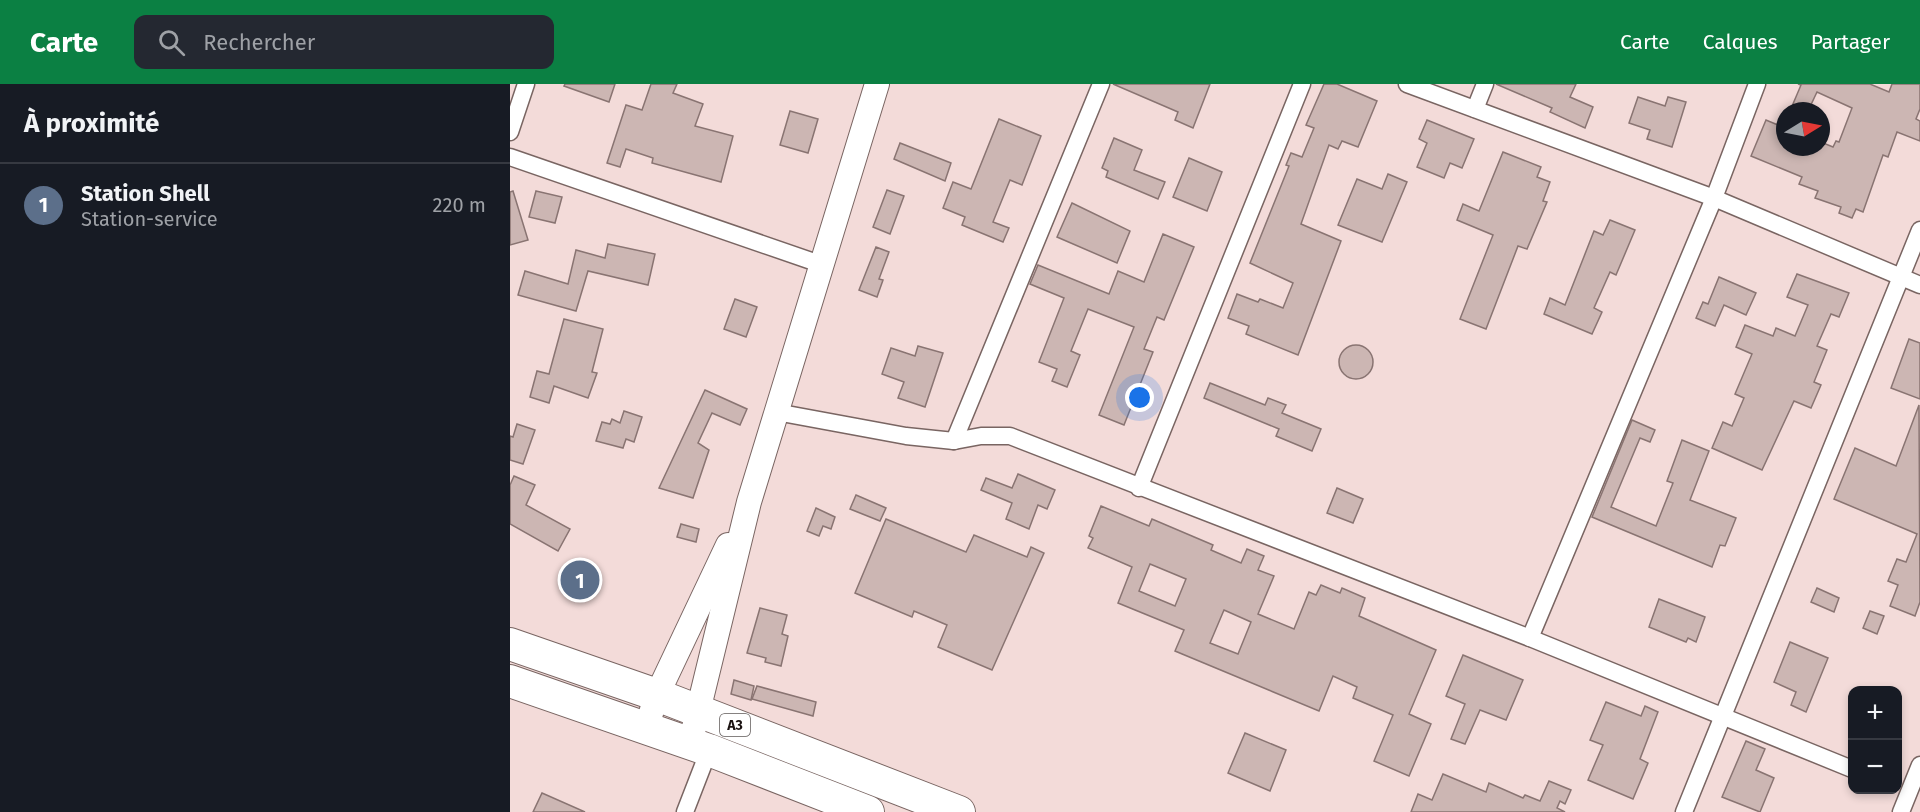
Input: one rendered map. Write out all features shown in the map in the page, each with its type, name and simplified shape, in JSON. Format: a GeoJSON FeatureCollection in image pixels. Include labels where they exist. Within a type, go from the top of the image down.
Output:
{"type":"FeatureCollection","features":[{"type":"Feature","properties":{"kind":"highway","name":"A3"},"geometry":{"type":"LineString","coordinates":[[510,644],[657,695],[959,812]]}},
{"type":"Feature","properties":{"kind":"highway","name":"A3"},"geometry":{"type":"LineString","coordinates":[[510,681],[699,747],[868,812]]}},
{"type":"Feature","properties":{"kind":"street"},"geometry":{"type":"LineString","coordinates":[[510,132],[526,84]]}},
{"type":"Feature","properties":{"kind":"street"},"geometry":{"type":"LineString","coordinates":[[685,812],[699,747],[699,711],[749,502],[877,84]]}},
{"type":"Feature","properties":{"kind":"street"},"geometry":{"type":"LineString","coordinates":[[954,441],[1101,84]]}},
{"type":"Feature","properties":{"kind":"street"},"geometry":{"type":"LineString","coordinates":[[1139,488],[1302,84]]}},
{"type":"Feature","properties":{"kind":"street"},"geometry":{"type":"LineString","coordinates":[[1407,84],[1714,198],[1920,285]]}},
{"type":"Feature","properties":{"kind":"street"},"geometry":{"type":"LineString","coordinates":[[1474,109],[1485,84]]}},
{"type":"Feature","properties":{"kind":"street"},"geometry":{"type":"LineString","coordinates":[[1530,638],[1714,198],[1757,84]]}},
{"type":"Feature","properties":{"kind":"street"},"geometry":{"type":"LineString","coordinates":[[510,158],[820,264]]}},
{"type":"Feature","properties":{"kind":"street"},"geometry":{"type":"LineString","coordinates":[[1684,812],[1920,230]]}},
{"type":"Feature","properties":{"kind":"street"},"geometry":{"type":"LineString","coordinates":[[776,412],[906,436],[954,441],[981,436],[1010,436],[1530,638],[1848,767]]}},
{"type":"Feature","properties":{"kind":"street"},"geometry":{"type":"LineString","coordinates":[[646,728],[657,695],[749,502]]}},
{"type":"Feature","properties":{"kind":"street"},"geometry":{"type":"LineString","coordinates":[[1901,812],[1903,790],[1920,765]]}},
{"type":"Feature","properties":{"kind":"building"},"geometry":{"type":"Polygon","coordinates":[[[565,84],[615,84],[609,102],[564,86],[565,84]]]}},
{"type":"Feature","properties":{"kind":"building"},"geometry":{"type":"Polygon","coordinates":[[[651,84],[677,84],[673,93],[703,104],[695,126],[733,136],[721,182],[652,163],[653,158],[626,149],[620,167],[607,163],[626,105],[642,110],[651,84]]]}},
{"type":"Feature","properties":{"kind":"building"},"geometry":{"type":"Polygon","coordinates":[[[1113,84],[1210,84],[1193,128],[1175,120],[1178,112],[1113,84]]]}},
{"type":"Feature","properties":{"kind":"building"},"geometry":{"type":"Polygon","coordinates":[[[1324,84],[1337,84],[1377,101],[1358,147],[1342,141],[1338,149],[1329,145],[1301,224],[1341,241],[1298,355],[1246,334],[1249,326],[1228,318],[1237,294],[1258,302],[1260,299],[1283,308],[1293,283],[1250,263],[1289,166],[1286,165],[1291,153],[1302,157],[1314,128],[1306,125],[1324,84]]]}},
{"type":"Feature","properties":{"kind":"building"},"geometry":{"type":"Polygon","coordinates":[[[1496,84],[1576,84],[1570,97],[1593,107],[1585,128],[1550,112],[1552,108],[1496,84]]]}},
{"type":"Feature","properties":{"kind":"building"},"geometry":{"type":"Polygon","coordinates":[[[1798,84],[1870,84],[1889,92],[1892,84],[1920,84],[1920,109],[1916,119],[1920,121],[1920,141],[1897,132],[1888,157],[1883,155],[1863,212],[1856,209],[1852,218],[1839,213],[1841,207],[1815,198],[1818,191],[1799,184],[1802,177],[1751,156],[1766,120],[1776,124],[1776,156],[1830,156],[1830,146],[1833,147],[1836,141],[1839,142],[1852,108],[1817,92],[1812,102],[1794,102],[1801,85],[1798,84]]]}},
{"type":"Feature","properties":{"kind":"building"},"geometry":{"type":"Polygon","coordinates":[[[1638,97],[1665,106],[1668,97],[1686,102],[1672,147],[1647,139],[1650,130],[1629,123],[1638,97]]]}},
{"type":"Feature","properties":{"kind":"building"},"geometry":{"type":"Polygon","coordinates":[[[790,111],[818,119],[808,153],[780,145],[790,111]]]}},
{"type":"Feature","properties":{"kind":"building"},"geometry":{"type":"Polygon","coordinates":[[[999,119],[1041,136],[1022,185],[1010,180],[993,222],[1009,228],[1003,242],[962,225],[965,217],[943,208],[953,182],[971,189],[999,119]]]}},
{"type":"Feature","properties":{"kind":"building"},"geometry":{"type":"Polygon","coordinates":[[[1427,120],[1474,139],[1462,168],[1450,163],[1444,178],[1417,167],[1427,143],[1419,139],[1427,120]]]}},
{"type":"Feature","properties":{"kind":"building"},"geometry":{"type":"Polygon","coordinates":[[[1114,138],[1142,150],[1134,170],[1165,182],[1158,199],[1106,177],[1108,171],[1102,168],[1114,138]]]}},
{"type":"Feature","properties":{"kind":"building"},"geometry":{"type":"Polygon","coordinates":[[[900,143],[951,163],[945,181],[894,159],[900,143]]]}},
{"type":"Feature","properties":{"kind":"building"},"geometry":{"type":"Polygon","coordinates":[[[1503,152],[1541,167],[1537,177],[1550,182],[1543,201],[1547,202],[1527,249],[1518,246],[1486,329],[1460,319],[1493,235],[1457,220],[1463,204],[1479,211],[1503,152]]]}},
{"type":"Feature","properties":{"kind":"building"},"geometry":{"type":"Polygon","coordinates":[[[1189,158],[1222,172],[1207,211],[1173,197],[1189,158]]]}},
{"type":"Feature","properties":{"kind":"building"},"geometry":{"type":"Polygon","coordinates":[[[1388,174],[1407,182],[1382,242],[1338,225],[1357,179],[1382,189],[1388,174]]]}},
{"type":"Feature","properties":{"kind":"building"},"geometry":{"type":"Polygon","coordinates":[[[887,190],[904,196],[890,234],[873,227],[887,190]]]}},
{"type":"Feature","properties":{"kind":"building"},"geometry":{"type":"Polygon","coordinates":[[[513,191],[528,240],[510,245],[510,192],[513,191]]]}},
{"type":"Feature","properties":{"kind":"building"},"geometry":{"type":"Polygon","coordinates":[[[536,191],[562,197],[555,223],[529,217],[536,191]]]}},
{"type":"Feature","properties":{"kind":"building"},"geometry":{"type":"Polygon","coordinates":[[[1072,203],[1130,231],[1117,263],[1057,237],[1072,203]]]}},
{"type":"Feature","properties":{"kind":"building"},"geometry":{"type":"Polygon","coordinates":[[[1610,220],[1635,230],[1616,275],[1610,272],[1594,308],[1602,312],[1592,334],[1544,314],[1550,298],[1565,305],[1594,231],[1603,235],[1610,220]]]}},
{"type":"Feature","properties":{"kind":"building"},"geometry":{"type":"Polygon","coordinates":[[[1163,234],[1194,247],[1164,320],[1157,317],[1144,349],[1153,352],[1124,425],[1099,415],[1134,327],[1088,309],[1071,351],[1080,355],[1067,387],[1052,381],[1057,369],[1039,362],[1064,298],[1030,284],[1038,265],[1109,294],[1118,271],[1144,282],[1163,234]]]}},
{"type":"Feature","properties":{"kind":"building"},"geometry":{"type":"Polygon","coordinates":[[[608,244],[655,254],[648,285],[588,271],[576,311],[518,295],[525,271],[568,284],[576,250],[605,258],[608,244]]]}},
{"type":"Feature","properties":{"kind":"building"},"geometry":{"type":"Polygon","coordinates":[[[876,247],[889,252],[879,279],[883,280],[877,297],[859,290],[876,247]]]}},
{"type":"Feature","properties":{"kind":"building"},"geometry":{"type":"Polygon","coordinates":[[[1797,274],[1849,293],[1839,317],[1831,314],[1817,346],[1827,350],[1814,382],[1821,385],[1811,408],[1794,401],[1762,470],[1712,448],[1723,422],[1732,426],[1744,398],[1735,394],[1752,354],[1736,347],[1745,325],[1773,336],[1776,328],[1795,336],[1808,305],[1787,297],[1797,274]]]}},
{"type":"Feature","properties":{"kind":"building"},"geometry":{"type":"Polygon","coordinates":[[[1719,277],[1756,293],[1746,315],[1724,305],[1715,326],[1696,318],[1703,302],[1708,304],[1719,277]]]}},
{"type":"Feature","properties":{"kind":"building"},"geometry":{"type":"Polygon","coordinates":[[[735,299],[757,307],[746,337],[724,329],[735,299]]]}},
{"type":"Feature","properties":{"kind":"building"},"geometry":{"type":"Polygon","coordinates":[[[564,319],[603,329],[592,372],[597,373],[588,398],[554,386],[549,403],[530,397],[537,371],[549,374],[564,319]]]}},
{"type":"Feature","properties":{"kind":"building"},"geometry":{"type":"Polygon","coordinates":[[[1909,339],[1920,343],[1920,399],[1891,388],[1909,339]]]}},
{"type":"Feature","properties":{"kind":"building"},"geometry":{"type":"Polygon","coordinates":[[[1356,345],[1368,350],[1373,362],[1368,374],[1356,379],[1344,374],[1339,362],[1344,350],[1356,345]]]}},
{"type":"Feature","properties":{"kind":"building"},"geometry":{"type":"Polygon","coordinates":[[[918,346],[943,353],[925,407],[898,398],[904,382],[882,374],[891,348],[915,356],[918,346]]]}},
{"type":"Feature","properties":{"kind":"building"},"geometry":{"type":"Polygon","coordinates":[[[1210,383],[1265,405],[1268,398],[1286,405],[1282,413],[1321,429],[1312,451],[1276,436],[1279,429],[1204,398],[1210,383]]]}},
{"type":"Feature","properties":{"kind":"building"},"geometry":{"type":"Polygon","coordinates":[[[705,390],[747,409],[740,425],[712,413],[698,443],[709,450],[693,498],[659,488],[705,390]]]}},
{"type":"Feature","properties":{"kind":"building"},"geometry":{"type":"Polygon","coordinates":[[[1919,405],[1920,602],[1915,616],[1890,606],[1898,585],[1888,581],[1897,559],[1906,562],[1917,534],[1834,499],[1855,448],[1896,466],[1919,405]]]}},
{"type":"Feature","properties":{"kind":"building"},"geometry":{"type":"Polygon","coordinates":[[[624,411],[642,417],[634,442],[626,439],[623,448],[596,441],[602,422],[610,424],[612,419],[620,423],[624,411]]]}},
{"type":"Feature","properties":{"kind":"building"},"geometry":{"type":"Polygon","coordinates":[[[1632,420],[1655,430],[1650,442],[1640,438],[1611,507],[1656,526],[1673,483],[1667,481],[1682,440],[1709,451],[1690,500],[1736,518],[1725,546],[1720,545],[1712,567],[1592,517],[1632,420]]]}},
{"type":"Feature","properties":{"kind":"building"},"geometry":{"type":"Polygon","coordinates":[[[517,424],[535,430],[523,464],[510,460],[510,436],[513,437],[517,424]]]}},
{"type":"Feature","properties":{"kind":"building"},"geometry":{"type":"Polygon","coordinates":[[[1018,474],[1055,490],[1047,509],[1038,505],[1029,529],[1006,519],[1012,503],[981,490],[986,478],[1012,488],[1018,474]]]}},
{"type":"Feature","properties":{"kind":"building"},"geometry":{"type":"Polygon","coordinates":[[[514,476],[535,485],[526,505],[570,529],[558,551],[510,524],[510,485],[514,476]]]}},
{"type":"Feature","properties":{"kind":"building"},"geometry":{"type":"Polygon","coordinates":[[[1337,488],[1363,499],[1353,523],[1327,513],[1337,488]]]}},
{"type":"Feature","properties":{"kind":"building"},"geometry":{"type":"Polygon","coordinates":[[[856,495],[886,508],[880,521],[850,509],[856,495]]]}},
{"type":"Feature","properties":{"kind":"building"},"geometry":{"type":"Polygon","coordinates":[[[1101,506],[1149,526],[1152,519],[1213,545],[1211,550],[1241,563],[1247,549],[1264,556],[1258,570],[1274,576],[1258,614],[1294,629],[1309,592],[1316,595],[1321,585],[1340,593],[1342,588],[1365,598],[1359,616],[1436,650],[1409,714],[1431,724],[1409,776],[1374,761],[1393,715],[1353,698],[1357,687],[1333,676],[1319,711],[1175,651],[1184,630],[1118,603],[1132,567],[1088,548],[1093,538],[1089,536],[1101,506]],[[1150,564],[1139,591],[1175,606],[1186,579],[1150,564]],[[1224,610],[1210,643],[1238,654],[1251,622],[1224,610]]]}},
{"type":"Feature","properties":{"kind":"building"},"geometry":{"type":"Polygon","coordinates":[[[816,508],[835,517],[831,529],[823,526],[819,536],[807,531],[816,508]]]}},
{"type":"Feature","properties":{"kind":"building"},"geometry":{"type":"Polygon","coordinates":[[[886,519],[966,552],[974,535],[1027,557],[1031,547],[1044,553],[992,670],[938,647],[947,625],[914,611],[912,617],[855,593],[886,519]]]}},
{"type":"Feature","properties":{"kind":"building"},"geometry":{"type":"Polygon","coordinates":[[[681,524],[699,529],[696,542],[677,537],[681,524]]]}},
{"type":"Feature","properties":{"kind":"building"},"geometry":{"type":"Polygon","coordinates":[[[1817,588],[1839,598],[1834,612],[1811,602],[1817,588]]]}},
{"type":"Feature","properties":{"kind":"building"},"geometry":{"type":"Polygon","coordinates":[[[1659,599],[1705,617],[1696,642],[1688,638],[1686,642],[1649,627],[1659,599]]]}},
{"type":"Feature","properties":{"kind":"building"},"geometry":{"type":"Polygon","coordinates":[[[760,608],[787,615],[782,634],[788,636],[781,666],[765,662],[766,658],[747,653],[760,608]]]}},
{"type":"Feature","properties":{"kind":"building"},"geometry":{"type":"Polygon","coordinates":[[[1870,611],[1884,616],[1877,634],[1863,628],[1870,611]]]}},
{"type":"Feature","properties":{"kind":"building"},"geometry":{"type":"Polygon","coordinates":[[[1790,642],[1828,658],[1806,712],[1791,705],[1796,692],[1774,682],[1790,642]]]}},
{"type":"Feature","properties":{"kind":"building"},"geometry":{"type":"Polygon","coordinates":[[[1463,655],[1523,680],[1506,720],[1480,710],[1465,744],[1451,739],[1465,704],[1446,696],[1463,655]]]}},
{"type":"Feature","properties":{"kind":"building"},"geometry":{"type":"Polygon","coordinates":[[[734,680],[754,686],[751,700],[731,694],[734,680]]]}},
{"type":"Feature","properties":{"kind":"building"},"geometry":{"type":"Polygon","coordinates":[[[757,686],[816,702],[813,716],[752,699],[757,686]]]}},
{"type":"Feature","properties":{"kind":"building"},"geometry":{"type":"Polygon","coordinates":[[[1606,702],[1641,716],[1645,706],[1658,712],[1640,759],[1648,763],[1633,799],[1588,780],[1603,745],[1590,740],[1606,702]]]}},
{"type":"Feature","properties":{"kind":"building"},"geometry":{"type":"Polygon","coordinates":[[[1245,733],[1286,750],[1270,791],[1228,773],[1245,733]]]}},
{"type":"Feature","properties":{"kind":"building"},"geometry":{"type":"Polygon","coordinates":[[[1746,741],[1765,749],[1756,770],[1774,778],[1760,812],[1722,797],[1746,741]]]}},
{"type":"Feature","properties":{"kind":"building"},"geometry":{"type":"Polygon","coordinates":[[[1443,774],[1486,792],[1489,783],[1523,798],[1525,795],[1540,801],[1549,781],[1571,790],[1565,804],[1560,801],[1557,808],[1565,812],[1411,812],[1418,794],[1432,800],[1443,774]]]}},
{"type":"Feature","properties":{"kind":"building"},"geometry":{"type":"Polygon","coordinates":[[[542,793],[585,812],[533,812],[542,793]]]}},
{"type":"Feature","properties":{"kind":"place","name":"Station Shell"},"geometry":{"type":"Point","coordinates":[580,580]}}]}
